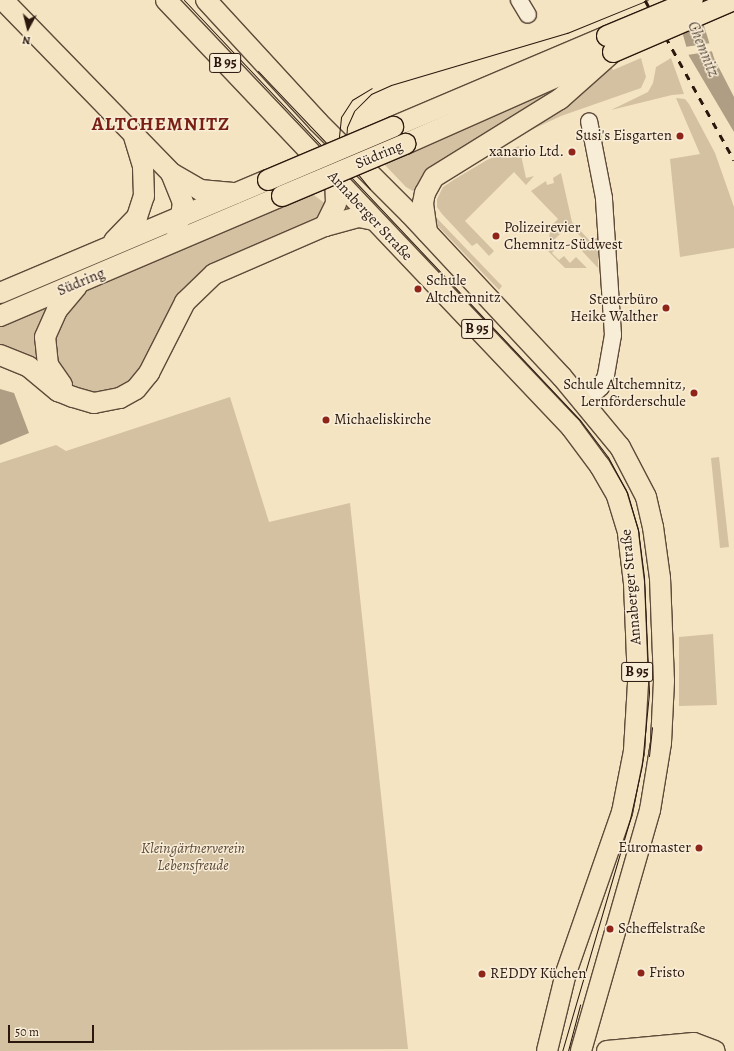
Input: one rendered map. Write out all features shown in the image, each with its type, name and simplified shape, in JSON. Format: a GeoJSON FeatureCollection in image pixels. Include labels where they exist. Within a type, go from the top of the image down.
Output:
{"type":"FeatureCollection","features":[{"type":"Feature","properties":{"kind":"main road"},"geometry":{"type":"LineString","coordinates":[[3,0],[171,173],[200,190],[236,193]]}},
{"type":"Feature","properties":{"kind":"main road","name":"Annaberger Straße"},"geometry":{"type":"LineString","coordinates":[[166,0],[588,447],[614,491],[628,533],[634,583],[638,683],[637,720],[629,781],[612,843],[566,973],[547,1051]]}},
{"type":"Feature","properties":{"kind":"main road","name":"Annaberger Straße"},"geometry":{"type":"LineString","coordinates":[[206,0],[323,127],[427,232],[584,403],[620,447],[646,497],[659,563],[664,688],[661,743],[650,810],[581,1051]]}},
{"type":"Feature","properties":{"kind":"main road","name":"Südring"},"geometry":{"type":"LineString","coordinates":[[0,316],[405,144],[610,44],[693,0]]}},
{"type":"Feature","properties":{"kind":"main road","name":"Südring"},"geometry":{"type":"LineString","coordinates":[[0,293],[393,127],[610,44],[734,0]]}},
{"type":"Feature","properties":{"kind":"main road"},"geometry":{"type":"LineString","coordinates":[[427,232],[423,203],[429,184],[434,177],[560,99],[610,44]]}},
{"type":"Feature","properties":{"kind":"main road"},"geometry":{"type":"LineString","coordinates":[[104,249],[131,225],[143,201],[145,175],[132,133]]}},
{"type":"Feature","properties":{"kind":"main road"},"geometry":{"type":"LineString","coordinates":[[140,256],[174,230],[181,217],[181,194],[171,173]]}},
{"type":"Feature","properties":{"kind":"main road"},"geometry":{"type":"LineString","coordinates":[[325,226],[336,204],[335,178]]}},
{"type":"Feature","properties":{"kind":"main road"},"geometry":{"type":"LineString","coordinates":[[0,355],[29,367],[58,391],[73,397],[104,402],[128,394],[149,374],[185,302],[204,282],[235,263],[325,226],[359,217],[374,220]]}},
{"type":"Feature","properties":{"kind":"main road"},"geometry":{"type":"LineString","coordinates":[[73,397],[48,365],[45,337],[57,310],[82,282]]}},
{"type":"Feature","properties":{"kind":"main road"},"geometry":{"type":"LineString","coordinates":[[607,1051],[694,1043],[715,1051]]}},
{"type":"Feature","properties":{"kind":"street"},"geometry":{"type":"LineString","coordinates":[[519,0],[528,14]]}},
{"type":"Feature","properties":{"kind":"street"},"geometry":{"type":"LineString","coordinates":[[584,403],[601,387],[606,375],[613,335],[604,198],[589,121]]}},
{"type":"Feature","properties":{"kind":"green space"},"geometry":{"type":"Polygon","coordinates":[[[641,58],[646,77],[641,88],[561,116],[497,146],[611,66],[613,70],[641,58]]]}},
{"type":"Feature","properties":{"kind":"green space"},"geometry":{"type":"Polygon","coordinates":[[[671,58],[684,94],[672,95],[611,110],[648,92],[653,83],[656,67],[671,58]]]}},
{"type":"Feature","properties":{"kind":"green space"},"geometry":{"type":"Polygon","coordinates":[[[554,88],[555,90],[420,195],[406,187],[383,163],[554,88]]]}},
{"type":"Feature","properties":{"kind":"green space"},"geometry":{"type":"Polygon","coordinates":[[[676,98],[685,99],[689,104],[715,153],[734,207],[734,248],[680,257],[670,159],[700,154],[676,98]]]}},
{"type":"Feature","properties":{"kind":"green space"},"geometry":{"type":"Polygon","coordinates":[[[519,146],[526,178],[534,176],[526,185],[514,172],[465,221],[494,251],[489,256],[477,243],[472,246],[442,214],[437,207],[437,199],[443,187],[455,179],[487,160],[519,146]]]}},
{"type":"Feature","properties":{"kind":"green space"},"geometry":{"type":"Polygon","coordinates":[[[561,173],[572,222],[591,242],[598,237],[598,268],[582,251],[588,244],[569,225],[551,243],[556,248],[552,253],[559,260],[564,256],[570,263],[576,257],[587,268],[565,268],[545,248],[534,244],[549,242],[550,227],[558,219],[531,191],[546,181],[547,185],[554,183],[553,178],[561,173]]]}},
{"type":"Feature","properties":{"kind":"green space"},"geometry":{"type":"Polygon","coordinates":[[[311,193],[330,207],[331,217],[214,274],[149,373],[104,403],[0,355],[0,316],[311,193]]]}},
{"type":"Feature","properties":{"kind":"green space"},"geometry":{"type":"Polygon","coordinates":[[[430,211],[502,286],[499,290],[436,224],[430,211]]]}},
{"type":"Feature","properties":{"kind":"green space","name":"Kleingärtnerverein Lebensfreude"},"geometry":{"type":"Polygon","coordinates":[[[230,397],[269,522],[350,503],[408,1049],[0,1051],[0,463],[56,445],[66,451],[230,397]]]}},
{"type":"Feature","properties":{"kind":"green space"},"geometry":{"type":"Polygon","coordinates":[[[719,457],[729,547],[720,548],[711,458],[719,457]]]}},
{"type":"Feature","properties":{"kind":"green space"},"geometry":{"type":"Polygon","coordinates":[[[713,634],[717,705],[679,706],[679,637],[713,634]]]}},
{"type":"Feature","properties":{"kind":"water","name":"Chemnitz"},"geometry":{"type":"Polygon","coordinates":[[[673,0],[696,0],[714,58],[734,97],[734,132],[689,56],[673,0]]]}},
{"type":"Feature","properties":{"kind":"water"},"geometry":{"type":"Polygon","coordinates":[[[0,389],[14,393],[29,433],[0,445],[0,389]]]}},
{"type":"Feature","properties":{"kind":"pier"},"geometry":{"type":"Polygon","coordinates":[[[711,43],[714,51],[687,55],[685,47],[711,43]]]}},
{"type":"Feature","properties":{"kind":"tram line"},"geometry":{"type":"LineString","coordinates":[[184,0],[580,420],[608,457],[627,492],[638,530],[644,577],[649,693],[642,765],[630,819],[562,1051]]}},
{"type":"Feature","properties":{"kind":"tram line"},"geometry":{"type":"LineString","coordinates":[[370,189],[350,164],[346,141],[347,127],[354,111],[371,94],[391,85],[567,33],[648,0]]}},
{"type":"Feature","properties":{"kind":"tram line"},"geometry":{"type":"LineString","coordinates":[[258,71],[331,148]]}},
{"type":"Feature","properties":{"kind":"tram line"},"geometry":{"type":"LineString","coordinates":[[346,168],[338,146],[341,117],[352,100],[372,88]]}},
{"type":"Feature","properties":{"kind":"tram line"},"geometry":{"type":"LineString","coordinates":[[649,756],[652,727]]}},
{"type":"Feature","properties":{"kind":"tram line"},"geometry":{"type":"LineString","coordinates":[[568,1051],[580,1005]]}},
{"type":"Feature","properties":{"kind":"railway"},"geometry":{"type":"LineString","coordinates":[[645,0],[734,160]]}},
{"type":"Feature","properties":{"kind":"place","name":"Susi's Eisgarten"},"geometry":{"type":"Point","coordinates":[680,136]}},
{"type":"Feature","properties":{"kind":"place","name":"xanario Ltd."},"geometry":{"type":"Point","coordinates":[572,152]}},
{"type":"Feature","properties":{"kind":"place","name":"Polizeirevier Chemnitz-Südwest"},"geometry":{"type":"Point","coordinates":[496,236]}},
{"type":"Feature","properties":{"kind":"place","name":"Schule Altchemnitz"},"geometry":{"type":"Point","coordinates":[418,289]}},
{"type":"Feature","properties":{"kind":"place","name":"Steuerbüro Heike Walther"},"geometry":{"type":"Point","coordinates":[666,308]}},
{"type":"Feature","properties":{"kind":"place","name":"Schule Altchemnitz, Lernförderschule"},"geometry":{"type":"Point","coordinates":[694,393]}},
{"type":"Feature","properties":{"kind":"place","name":"Michaeliskirche"},"geometry":{"type":"Point","coordinates":[326,420]}},
{"type":"Feature","properties":{"kind":"place","name":"Euromaster"},"geometry":{"type":"Point","coordinates":[699,848]}},
{"type":"Feature","properties":{"kind":"place","name":"Scheffelstraße"},"geometry":{"type":"Point","coordinates":[610,929]}},
{"type":"Feature","properties":{"kind":"place","name":"Fristo"},"geometry":{"type":"Point","coordinates":[641,973]}},
{"type":"Feature","properties":{"kind":"place","name":"REDDY Küchen"},"geometry":{"type":"Point","coordinates":[482,974]}},
{"type":"Feature","properties":{"kind":"district","name":"ALTCHEMNITZ"},"geometry":{"type":"Point","coordinates":[161,125]}}]}
